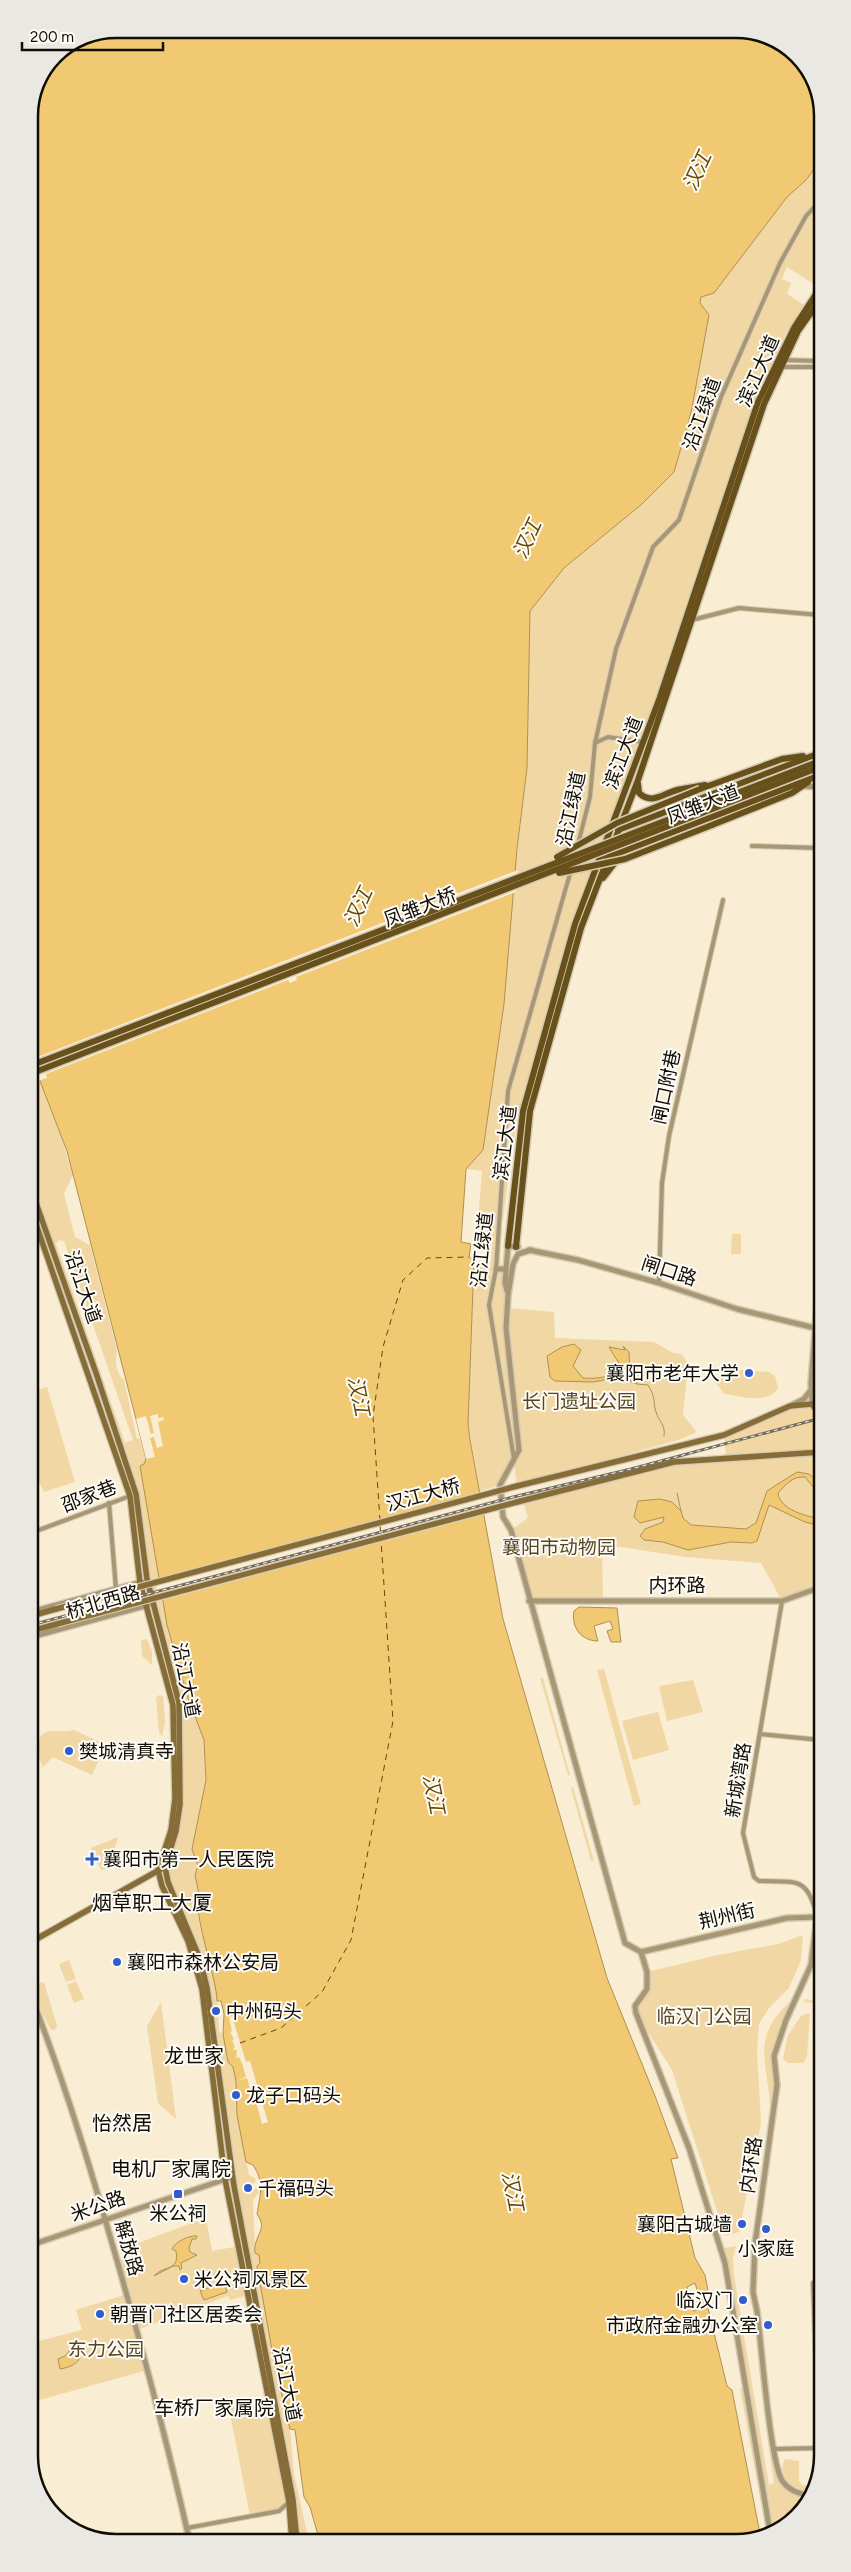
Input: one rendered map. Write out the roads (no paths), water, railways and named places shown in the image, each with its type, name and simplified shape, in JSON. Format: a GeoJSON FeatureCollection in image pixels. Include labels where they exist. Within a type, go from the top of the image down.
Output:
{"type":"FeatureCollection","features":[{"type":"Feature","properties":{"kind":"main road","name":"滨江大道"},"geometry":{"type":"LineString","coordinates":[[508,1246],[522,1110],[575,924],[643,742],[758,402],[794,328],[814,297]]}},
{"type":"Feature","properties":{"kind":"main road","name":"滨江大道"},"geometry":{"type":"LineString","coordinates":[[516,1247],[530,1111],[581,928],[638,780],[764,404],[798,331],[814,308]]}},
{"type":"Feature","properties":{"kind":"main road"},"geometry":{"type":"LineString","coordinates":[[537,868],[617,823],[700,789],[782,759],[814,754]]}},
{"type":"Feature","properties":{"kind":"main road","name":"凤雏大道"},"geometry":{"type":"LineString","coordinates":[[608,834],[814,754]]}},
{"type":"Feature","properties":{"kind":"main road","name":"凤雏大桥"},"geometry":{"type":"LineString","coordinates":[[38,1065],[537,868],[814,762]]}},
{"type":"Feature","properties":{"kind":"main road","name":"凤雏大桥"},"geometry":{"type":"LineString","coordinates":[[38,1065],[540,876],[814,769]]}},
{"type":"Feature","properties":{"kind":"main road","name":"凤雏大道"},"geometry":{"type":"LineString","coordinates":[[598,861],[814,777]]}},
{"type":"Feature","properties":{"kind":"main road"},"geometry":{"type":"LineString","coordinates":[[540,876],[625,859],[792,793],[814,778]]}},
{"type":"Feature","properties":{"kind":"main road"},"geometry":{"type":"LineString","coordinates":[[638,780],[639,793],[645,798],[655,799],[676,790],[714,784]]}},
{"type":"Feature","properties":{"kind":"main road"},"geometry":{"type":"LineString","coordinates":[[594,894],[615,862],[643,843]]}},
{"type":"Feature","properties":{"kind":"main road","name":"沿江大道"},"geometry":{"type":"LineString","coordinates":[[38,1209],[136,1494],[148,1581],[179,1703],[180,1804],[176,1831],[165,1867],[168,1882],[200,1959],[208,1988],[229,2178],[294,2500],[296,2534]]}},
{"type":"Feature","properties":{"kind":"main road","name":"沿江大道"},"geometry":{"type":"LineString","coordinates":[[38,1227],[130,1496],[140,1583],[171,1695],[175,1799],[171,1830],[158,1870],[162,1886],[188,1941],[202,1989],[213,2090],[289,2502],[292,2534]]}},
{"type":"Feature","properties":{"kind":"main road","name":"汉江大桥"},"geometry":{"type":"LineString","coordinates":[[38,1614],[516,1486],[724,1435],[790,1406],[812,1404]]}},
{"type":"Feature","properties":{"kind":"main road","name":"汉江大桥"},"geometry":{"type":"LineString","coordinates":[[38,1629],[674,1462],[814,1452]]}},
{"type":"Feature","properties":{"kind":"main road"},"geometry":{"type":"LineString","coordinates":[[38,1938],[165,1867]]}},
{"type":"Feature","properties":{"kind":"street","name":"沿江绿道"},"geometry":{"type":"LineString","coordinates":[[515,1461],[489,1305],[496,1268],[508,1091],[580,838],[594,773],[595,743],[616,649],[653,547],[679,520],[721,397],[768,288],[806,216],[814,207]]}},
{"type":"Feature","properties":{"kind":"street"},"geometry":{"type":"LineString","coordinates":[[784,360],[814,361]]}},
{"type":"Feature","properties":{"kind":"street"},"geometry":{"type":"LineString","coordinates":[[781,367],[814,367]]}},
{"type":"Feature","properties":{"kind":"street"},"geometry":{"type":"LineString","coordinates":[[692,620],[740,608],[814,614]]}},
{"type":"Feature","properties":{"kind":"street"},"geometry":{"type":"LineString","coordinates":[[595,743],[608,737],[643,742]]}},
{"type":"Feature","properties":{"kind":"street"},"geometry":{"type":"LineString","coordinates":[[801,786],[814,787]]}},
{"type":"Feature","properties":{"kind":"street"},"geometry":{"type":"LineString","coordinates":[[752,846],[814,848]]}},
{"type":"Feature","properties":{"kind":"street","name":"闸口附巷"},"geometry":{"type":"LineString","coordinates":[[659,1283],[662,1183],[669,1136],[723,900]]}},
{"type":"Feature","properties":{"kind":"street"},"geometry":{"type":"LineString","coordinates":[[508,1246],[505,1283],[508,1295]]}},
{"type":"Feature","properties":{"kind":"street","name":"闸口路"},"geometry":{"type":"LineString","coordinates":[[508,1246],[578,1260],[659,1283],[737,1310],[814,1327]]}},
{"type":"Feature","properties":{"kind":"street"},"geometry":{"type":"LineString","coordinates":[[531,1250],[518,1254],[513,1264],[508,1295],[506,1328],[520,1450],[500,1485],[503,1517],[511,1530],[529,1601],[592,1819],[625,1943],[641,1952],[646,1963],[648,1985],[636,2006],[636,2013],[689,2148],[725,2263],[769,2526]]}},
{"type":"Feature","properties":{"kind":"street"},"geometry":{"type":"LineString","coordinates":[[496,1268],[506,1269]]}},
{"type":"Feature","properties":{"kind":"street"},"geometry":{"type":"LineString","coordinates":[[812,1404],[811,1390],[814,1363]]}},
{"type":"Feature","properties":{"kind":"street"},"geometry":{"type":"LineString","coordinates":[[790,1406],[804,1399],[811,1390]]}},
{"type":"Feature","properties":{"kind":"street","name":"邵家巷"},"geometry":{"type":"LineString","coordinates":[[38,1530],[130,1496]]}},
{"type":"Feature","properties":{"kind":"street"},"geometry":{"type":"LineString","coordinates":[[109,1503],[116,1589]]}},
{"type":"Feature","properties":{"kind":"street"},"geometry":{"type":"LineString","coordinates":[[38,1610],[148,1581]]}},
{"type":"Feature","properties":{"kind":"street","name":"内环路"},"geometry":{"type":"LineString","coordinates":[[529,1601],[782,1601],[814,1590]]}},
{"type":"Feature","properties":{"kind":"street","name":"新城湾路"},"geometry":{"type":"LineString","coordinates":[[782,1601],[743,1833],[754,1877],[759,1881],[797,1882],[806,1887],[814,1900]]}},
{"type":"Feature","properties":{"kind":"street","name":"桥北西路"},"geometry":{"type":"LineString","coordinates":[[38,1636],[154,1604]]}},
{"type":"Feature","properties":{"kind":"street"},"geometry":{"type":"LineString","coordinates":[[760,1734],[814,1739]]}},
{"type":"Feature","properties":{"kind":"street","name":"荆州街"},"geometry":{"type":"LineString","coordinates":[[641,1952],[787,1918],[814,1919]]}},
{"type":"Feature","properties":{"kind":"street","name":"内环路"},"geometry":{"type":"LineString","coordinates":[[803,2494],[793,2492],[781,2481],[774,2449],[753,2292],[755,2244],[777,2085],[774,2056],[786,2020],[811,1965],[814,1944]]}},
{"type":"Feature","properties":{"kind":"street","name":"解放路"},"geometry":{"type":"LineString","coordinates":[[38,2014],[56,2060],[105,2219],[174,2465],[188,2534]]}},
{"type":"Feature","properties":{"kind":"street","name":"米公路"},"geometry":{"type":"LineString","coordinates":[[38,2243],[229,2178]]}},
{"type":"Feature","properties":{"kind":"street"},"geometry":{"type":"LineString","coordinates":[[813,2282],[814,2306]]}},
{"type":"Feature","properties":{"kind":"street"},"geometry":{"type":"LineString","coordinates":[[774,2449],[814,2448]]}},
{"type":"Feature","properties":{"kind":"street"},"geometry":{"type":"LineString","coordinates":[[187,2528],[279,2511],[289,2502]]}},
{"type":"Feature","properties":{"kind":"street"},"geometry":{"type":"LineString","coordinates":[[279,2511],[286,2514],[291,2521]]}},
{"type":"Feature","properties":{"kind":"water","name":"汉江"},"geometry":{"type":"Polygon","coordinates":[[[115,38],[741,38],[761,42],[783,54],[791,60],[800,72],[811,95],[814,115],[814,169],[806,180],[787,197],[714,293],[701,297],[700,303],[709,315],[691,413],[674,472],[642,504],[564,568],[530,611],[527,768],[517,849],[504,1004],[483,1150],[466,1169],[461,1242],[471,1244],[469,1257],[474,1260],[468,1424],[503,1619],[607,1978],[678,2158],[671,2159],[695,2258],[705,2275],[708,2290],[698,2293],[695,2283],[687,2287],[694,2311],[702,2308],[699,2298],[705,2296],[727,2386],[732,2390],[759,2531],[746,2534],[318,2534],[310,2507],[304,2497],[295,2430],[290,2429],[275,2367],[257,2266],[260,2263],[259,2255],[255,2253],[256,2242],[261,2229],[257,2214],[260,2183],[257,2171],[253,2165],[246,2162],[237,2115],[236,2081],[233,2067],[228,2062],[223,2034],[224,2014],[221,2001],[217,2001],[198,1913],[197,1901],[199,1894],[195,1875],[198,1866],[192,1849],[206,1780],[204,1740],[188,1698],[167,1625],[140,1466],[144,1464],[146,1459],[67,1151],[38,1076],[38,115],[43,85],[51,72],[60,60],[85,43],[115,38]]]}},
{"type":"Feature","properties":{"kind":"water"},"geometry":{"type":"Polygon","coordinates":[[[574,1344],[581,1350],[573,1366],[583,1378],[599,1378],[614,1373],[620,1365],[609,1347],[625,1350],[623,1346],[629,1352],[630,1372],[637,1384],[620,1377],[593,1382],[555,1381],[550,1377],[547,1356],[562,1347],[574,1344]]]}},
{"type":"Feature","properties":{"kind":"water"},"geometry":{"type":"Polygon","coordinates":[[[797,1472],[809,1474],[814,1478],[814,1488],[805,1477],[801,1477],[790,1481],[778,1493],[783,1504],[795,1511],[814,1517],[814,1524],[769,1505],[757,1541],[752,1543],[731,1542],[688,1550],[663,1542],[644,1540],[640,1536],[645,1529],[663,1522],[664,1517],[640,1523],[634,1517],[638,1501],[660,1499],[672,1502],[681,1511],[683,1518],[691,1525],[746,1529],[756,1523],[767,1491],[797,1472]]]}},
{"type":"Feature","properties":{"kind":"water"},"geometry":{"type":"Polygon","coordinates":[[[579,1607],[617,1608],[621,1642],[611,1642],[607,1631],[613,1629],[610,1621],[594,1626],[598,1641],[582,1636],[576,1628],[573,1617],[574,1611],[579,1607]]]}},
{"type":"Feature","properties":{"kind":"water"},"geometry":{"type":"Polygon","coordinates":[[[197,2236],[196,2239],[192,2239],[189,2248],[190,2252],[197,2255],[181,2263],[182,2268],[180,2270],[179,2266],[173,2266],[154,2276],[176,2262],[176,2251],[172,2249],[176,2244],[186,2238],[197,2236]]]}},
{"type":"Feature","properties":{"kind":"water"},"geometry":{"type":"Polygon","coordinates":[[[224,2282],[227,2292],[204,2300],[200,2291],[224,2282]]]}},
{"type":"Feature","properties":{"kind":"water"},"geometry":{"type":"Polygon","coordinates":[[[72,2348],[81,2350],[80,2358],[72,2366],[60,2369],[58,2359],[65,2356],[72,2348]]]}},
{"type":"Feature","properties":{"kind":"waterway"},"geometry":{"type":"LineString","coordinates":[[620,1377],[631,1381]]}},
{"type":"Feature","properties":{"kind":"waterway"},"geometry":{"type":"LineString","coordinates":[[637,1384],[648,1385],[651,1390],[656,1412],[664,1429],[664,1436]]}},
{"type":"Feature","properties":{"kind":"waterway"},"geometry":{"type":"LineString","coordinates":[[677,1493],[681,1511]]}},
{"type":"Feature","properties":{"kind":"railway"},"geometry":{"type":"LineString","coordinates":[[38,1623],[513,1497],[631,1469],[814,1420]]}},
{"type":"Feature","properties":{"kind":"place","name":"襄阳市老年大学"},"geometry":{"type":"Point","coordinates":[749,1373]}},
{"type":"Feature","properties":{"kind":"place","name":"樊城清真寺"},"geometry":{"type":"Point","coordinates":[69,1751]}},
{"type":"Feature","properties":{"kind":"place","name":"襄阳市第一人民医院"},"geometry":{"type":"Point","coordinates":[92,1859]}},
{"type":"Feature","properties":{"kind":"place","name":"襄阳市森林公安局"},"geometry":{"type":"Point","coordinates":[117,1962]}},
{"type":"Feature","properties":{"kind":"place","name":"中州码头"},"geometry":{"type":"Point","coordinates":[216,2011]}},
{"type":"Feature","properties":{"kind":"place","name":"龙子口码头"},"geometry":{"type":"Point","coordinates":[236,2095]}},
{"type":"Feature","properties":{"kind":"place","name":"千福码头"},"geometry":{"type":"Point","coordinates":[248,2188]}},
{"type":"Feature","properties":{"kind":"place","name":"米公祠"},"geometry":{"type":"Point","coordinates":[178,2194]}},
{"type":"Feature","properties":{"kind":"place","name":"襄阳古城墙"},"geometry":{"type":"Point","coordinates":[742,2224]}},
{"type":"Feature","properties":{"kind":"place","name":"小家庭"},"geometry":{"type":"Point","coordinates":[766,2229]}},
{"type":"Feature","properties":{"kind":"place","name":"米公祠风景区"},"geometry":{"type":"Point","coordinates":[184,2279]}},
{"type":"Feature","properties":{"kind":"place","name":"临汉门"},"geometry":{"type":"Point","coordinates":[743,2300]}},
{"type":"Feature","properties":{"kind":"place","name":"朝晋门社区居委会"},"geometry":{"type":"Point","coordinates":[100,2314]}},
{"type":"Feature","properties":{"kind":"place","name":"市政府金融办公室"},"geometry":{"type":"Point","coordinates":[768,2325]}},
{"type":"Feature","properties":{"kind":"district","name":"烟草职工大厦"},"geometry":{"type":"Point","coordinates":[152,1903]}},
{"type":"Feature","properties":{"kind":"district","name":"龙世家"},"geometry":{"type":"Point","coordinates":[194,2056]}},
{"type":"Feature","properties":{"kind":"district","name":"怡然居"},"geometry":{"type":"Point","coordinates":[122,2123]}},
{"type":"Feature","properties":{"kind":"district","name":"电机厂家属院"},"geometry":{"type":"Point","coordinates":[171,2169]}},
{"type":"Feature","properties":{"kind":"district","name":"车桥厂家属院"},"geometry":{"type":"Point","coordinates":[214,2408]}},
{"type":"Feature","properties":{"kind":"park label","name":"长门遗址公园"},"geometry":{"type":"Point","coordinates":[579,1401]}},
{"type":"Feature","properties":{"kind":"park label","name":"襄阳市动物园"},"geometry":{"type":"Point","coordinates":[559,1547]}},
{"type":"Feature","properties":{"kind":"park label","name":"临汉门公园"},"geometry":{"type":"Point","coordinates":[704,2016]}},
{"type":"Feature","properties":{"kind":"park label","name":"东力公园"},"geometry":{"type":"Point","coordinates":[106,2349]}}]}
